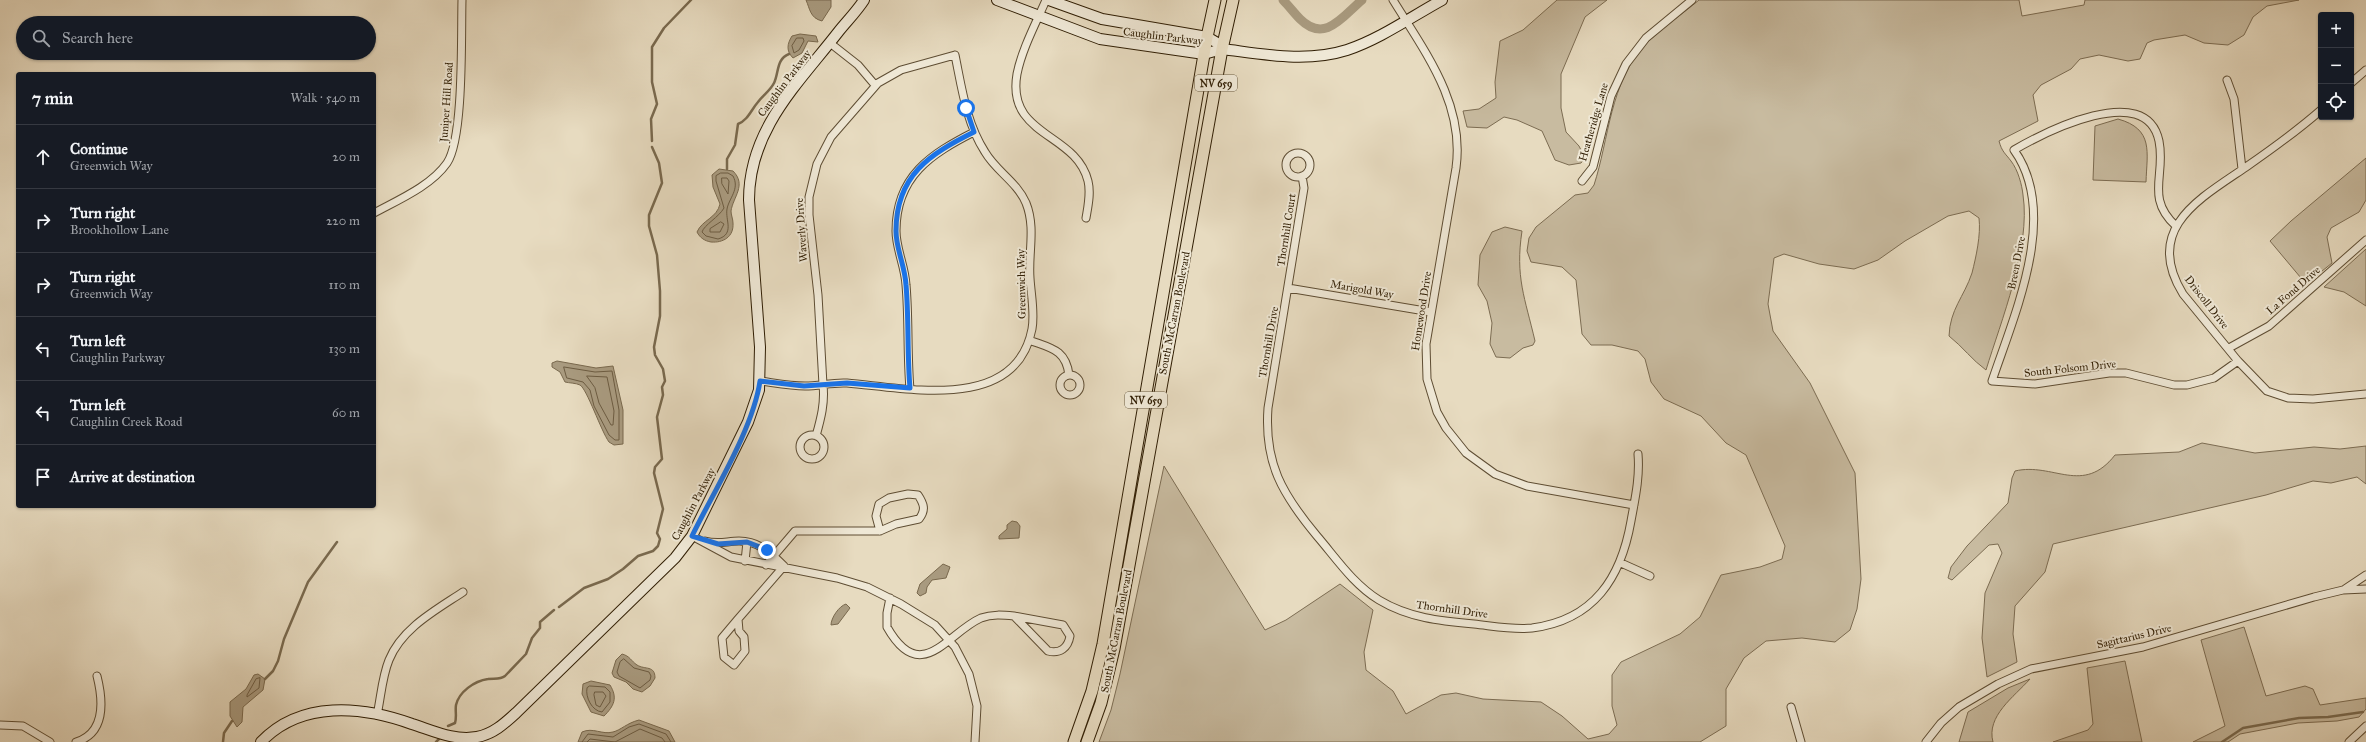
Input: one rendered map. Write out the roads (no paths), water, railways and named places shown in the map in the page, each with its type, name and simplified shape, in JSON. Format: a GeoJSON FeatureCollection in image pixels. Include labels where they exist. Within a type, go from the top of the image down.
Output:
{"type":"FeatureCollection","features":[{"type":"Feature","properties":{"kind":"main road","name":"South McCarran Boulevard"},"geometry":{"type":"LineString","coordinates":[[1074,742],[1092,691],[1103,644],[1204,54],[1216,0]]}},
{"type":"Feature","properties":{"kind":"main road","name":"South McCarran Boulevard"},"geometry":{"type":"LineString","coordinates":[[1087,742],[1106,688],[1114,649],[1222,49],[1233,0]]}},
{"type":"Feature","properties":{"kind":"street","name":"Juniper Hill Road"},"geometry":{"type":"LineString","coordinates":[[376,211],[429,181],[443,168],[452,153],[457,124],[462,0]]}},
{"type":"Feature","properties":{"kind":"street","name":"Caughlin Parkway"},"geometry":{"type":"LineString","coordinates":[[997,0],[1100,39],[1204,54],[1222,49],[1219,44],[1207,37],[1102,19],[1049,0]]}},
{"type":"Feature","properties":{"kind":"street"},"geometry":{"type":"LineString","coordinates":[[1046,0],[1017,74],[1018,98],[1030,122],[1043,134],[1066,147],[1082,166],[1089,190],[1086,218]]}},
{"type":"Feature","properties":{"kind":"street","name":"Homewood Drive"},"geometry":{"type":"LineString","coordinates":[[1393,0],[1445,89],[1454,116],[1458,138],[1456,168],[1431,312],[1425,360],[1431,396],[1446,428],[1466,453],[1495,474],[1521,484],[1634,505]]}},
{"type":"Feature","properties":{"kind":"street"},"geometry":{"type":"LineString","coordinates":[[1222,49],[1287,56],[1328,54],[1364,44],[1442,0]]}},
{"type":"Feature","properties":{"kind":"street","name":"Heatheridge Lane"},"geometry":{"type":"LineString","coordinates":[[1582,181],[1593,167],[1611,96],[1626,64],[1646,38],[1692,0]]}},
{"type":"Feature","properties":{"kind":"street","name":"Caughlin Parkway"},"geometry":{"type":"LineString","coordinates":[[261,742],[284,724],[313,712],[340,710],[377,715],[451,737],[477,739],[495,730],[516,714],[656,579],[692,536],[748,422],[756,401],[760,381],[760,347],[749,200],[751,168],[757,147],[771,119],[830,43],[865,1]]}},
{"type":"Feature","properties":{"kind":"street"},"geometry":{"type":"LineString","coordinates":[[830,43],[858,65],[875,85]]}},
{"type":"Feature","properties":{"kind":"street","name":"Waverly Drive"},"geometry":{"type":"LineString","coordinates":[[816,436],[822,414],[823,385],[818,294],[809,215],[812,180],[817,164],[831,137],[875,85],[901,70],[955,55]]}},
{"type":"Feature","properties":{"kind":"street","name":"Greenwich Way"},"geometry":{"type":"LineString","coordinates":[[760,381],[804,386],[847,383],[959,390],[984,385],[997,379],[1015,364],[1029,340],[1033,316],[1029,265],[1032,228],[1030,215],[1021,193],[992,163],[974,132],[966,108],[955,55]]}},
{"type":"Feature","properties":{"kind":"street"},"geometry":{"type":"LineString","coordinates":[[2354,80],[2366,70]]}},
{"type":"Feature","properties":{"kind":"street"},"geometry":{"type":"LineString","coordinates":[[2227,80],[2234,99],[2242,169]]}},
{"type":"Feature","properties":{"kind":"street","name":"Breen Drive"},"geometry":{"type":"LineString","coordinates":[[1992,381],[2019,301],[2033,232],[2035,213],[2031,183],[2026,170],[2014,150],[2053,129],[2113,111],[2132,112],[2141,116],[2149,123],[2158,139],[2159,202],[2168,218],[2176,226]]}},
{"type":"Feature","properties":{"kind":"street","name":"Driscoll Drive"},"geometry":{"type":"LineString","coordinates":[[2318,112],[2285,140],[2194,203],[2176,226],[2170,247],[2170,259],[2176,282],[2183,294],[2229,348],[2238,361],[2265,390],[2277,396],[2313,399],[2366,394]]}},
{"type":"Feature","properties":{"kind":"street"},"geometry":{"type":"LineString","coordinates":[[910,388],[906,283],[896,230],[899,206],[911,179],[920,166],[942,148],[974,132]]}},
{"type":"Feature","properties":{"kind":"street","name":"Thornhill Court"},"geometry":{"type":"LineString","coordinates":[[1288,288],[1304,188],[1302,176]]}},
{"type":"Feature","properties":{"kind":"street","name":"La Fond Drive"},"geometry":{"type":"LineString","coordinates":[[2229,348],[2269,326],[2366,240]]}},
{"type":"Feature","properties":{"kind":"street","name":"Marigold Way"},"geometry":{"type":"LineString","coordinates":[[1288,288],[1431,312]]}},
{"type":"Feature","properties":{"kind":"street","name":"Thornhill Drive"},"geometry":{"type":"LineString","coordinates":[[1288,288],[1268,408],[1268,443],[1271,460],[1277,478],[1295,509],[1352,578],[1364,589],[1394,608],[1427,619],[1516,628],[1532,628],[1563,620],[1589,604],[1610,582],[1621,563],[1627,546],[1638,480],[1638,454]]}},
{"type":"Feature","properties":{"kind":"street"},"geometry":{"type":"LineString","coordinates":[[1029,340],[1056,351],[1063,356],[1068,364],[1069,375]]}},
{"type":"Feature","properties":{"kind":"street","name":"South Folsom Drive"},"geometry":{"type":"LineString","coordinates":[[1992,381],[2035,384],[2109,373],[2126,373],[2174,385],[2187,385],[2214,378],[2238,361]]}},
{"type":"Feature","properties":{"kind":"street"},"geometry":{"type":"LineString","coordinates":[[766,565],[795,531],[880,531],[896,524],[914,522],[924,513],[924,504],[918,495],[908,494],[889,498],[879,504],[876,516],[880,531]]}},
{"type":"Feature","properties":{"kind":"street"},"geometry":{"type":"LineString","coordinates":[[692,536],[718,544],[747,542],[759,545],[774,556],[784,566]]}},
{"type":"Feature","properties":{"kind":"street"},"geometry":{"type":"LineString","coordinates":[[692,536],[716,551],[745,561],[766,565],[784,566],[848,581],[890,598],[935,625],[949,641],[966,667],[977,706],[975,742]]}},
{"type":"Feature","properties":{"kind":"street"},"geometry":{"type":"LineString","coordinates":[[745,561],[747,542]]}},
{"type":"Feature","properties":{"kind":"street"},"geometry":{"type":"LineString","coordinates":[[1621,563],[1650,576]]}},
{"type":"Feature","properties":{"kind":"street"},"geometry":{"type":"LineString","coordinates":[[738,620],[739,631],[744,637],[745,651],[734,665],[724,657],[722,638],[784,566]]}},
{"type":"Feature","properties":{"kind":"street"},"geometry":{"type":"LineString","coordinates":[[2343,590],[2366,575]]}},
{"type":"Feature","properties":{"kind":"street","name":"Sagittarius Drive"},"geometry":{"type":"LineString","coordinates":[[1926,742],[1941,723],[1959,707],[1998,684],[2031,669],[2143,647],[2314,597],[2343,590],[2366,589]]}},
{"type":"Feature","properties":{"kind":"street"},"geometry":{"type":"LineString","coordinates":[[377,715],[387,667],[398,644],[417,625],[463,592]]}},
{"type":"Feature","properties":{"kind":"street"},"geometry":{"type":"LineString","coordinates":[[890,598],[887,613],[887,627],[906,649],[926,654],[933,652],[981,618],[1001,615],[1014,616],[1063,625],[1068,630],[1069,643],[1056,653],[1048,650],[1014,616]]}},
{"type":"Feature","properties":{"kind":"street"},"geometry":{"type":"LineString","coordinates":[[76,742],[91,732],[100,716],[102,702],[97,676]]}},
{"type":"Feature","properties":{"kind":"street"},"geometry":{"type":"LineString","coordinates":[[1791,707],[1800,742]]}},
{"type":"Feature","properties":{"kind":"street"},"geometry":{"type":"LineString","coordinates":[[0,725],[23,726],[50,742]]}},
{"type":"Feature","properties":{"kind":"street"},"geometry":{"type":"LineString","coordinates":[[2349,742],[2366,726]]}},
{"type":"Feature","properties":{"kind":"water"},"geometry":{"type":"Polygon","coordinates":[[[806,0],[831,0],[831,7],[822,21],[815,18],[806,0]]]}},
{"type":"Feature","properties":{"kind":"water"},"geometry":{"type":"Polygon","coordinates":[[[800,34],[816,36],[818,42],[808,41],[802,53],[793,58],[788,50],[789,42],[792,36],[800,34]]]}},
{"type":"Feature","properties":{"kind":"water"},"geometry":{"type":"Polygon","coordinates":[[[719,169],[733,171],[739,181],[739,186],[731,211],[733,223],[732,232],[723,240],[711,242],[703,239],[697,232],[702,225],[716,213],[720,204],[713,187],[712,175],[719,169]]]}},
{"type":"Feature","properties":{"kind":"water"},"geometry":{"type":"Polygon","coordinates":[[[557,361],[596,368],[613,366],[623,410],[623,444],[614,445],[609,442],[583,388],[578,384],[565,382],[560,372],[552,367],[552,363],[557,361]]]}},
{"type":"Feature","properties":{"kind":"water"},"geometry":{"type":"Polygon","coordinates":[[[1012,521],[1017,522],[1020,526],[1019,538],[999,539],[999,536],[1007,529],[1007,525],[1012,521]]]}},
{"type":"Feature","properties":{"kind":"water"},"geometry":{"type":"Polygon","coordinates":[[[943,564],[950,567],[946,578],[932,580],[927,587],[926,593],[920,596],[917,593],[920,584],[943,564]]]}},
{"type":"Feature","properties":{"kind":"water"},"geometry":{"type":"Polygon","coordinates":[[[846,604],[850,608],[838,624],[831,625],[832,619],[836,613],[843,605],[846,604]]]}},
{"type":"Feature","properties":{"kind":"water"},"geometry":{"type":"Polygon","coordinates":[[[622,654],[629,657],[637,665],[651,669],[655,674],[655,678],[650,686],[642,692],[633,689],[626,682],[614,677],[612,673],[616,660],[622,654]]]}},
{"type":"Feature","properties":{"kind":"water"},"geometry":{"type":"Polygon","coordinates":[[[258,674],[265,679],[263,690],[243,707],[242,722],[237,727],[230,716],[230,702],[246,689],[254,675],[258,674]]]}},
{"type":"Feature","properties":{"kind":"water"},"geometry":{"type":"Polygon","coordinates":[[[591,681],[610,685],[614,694],[614,702],[604,716],[591,712],[582,694],[583,684],[591,681]]]}},
{"type":"Feature","properties":{"kind":"water"},"geometry":{"type":"Polygon","coordinates":[[[639,720],[669,731],[675,742],[578,742],[582,732],[590,730],[609,733],[619,730],[639,720]]]}},
{"type":"Feature","properties":{"kind":"waterway"},"geometry":{"type":"LineString","coordinates":[[652,141],[651,119],[657,104],[652,82],[652,47],[664,28],[691,0]]}},
{"type":"Feature","properties":{"kind":"waterway"},"geometry":{"type":"LineString","coordinates":[[1283,0],[1300,19],[1309,26],[1318,29],[1326,28],[1341,20],[1362,0]]}},
{"type":"Feature","properties":{"kind":"waterway"},"geometry":{"type":"LineString","coordinates":[[727,169],[727,159],[735,145],[738,124],[747,117],[772,86],[776,79],[778,67],[782,59],[789,54]]}},
{"type":"Feature","properties":{"kind":"waterway"},"geometry":{"type":"LineString","coordinates":[[559,607],[584,588],[608,579],[638,556],[653,551],[658,546],[660,539],[657,533],[663,509],[654,473],[655,467],[662,459],[657,417],[663,395],[662,387],[665,381],[663,369],[655,355],[654,347],[660,316],[660,291],[657,255],[649,226],[649,215],[662,183],[659,163],[652,147]]}},
{"type":"Feature","properties":{"kind":"waterway"},"geometry":{"type":"LineString","coordinates":[[265,679],[273,671],[278,661],[284,639],[308,582],[337,542]]}},
{"type":"Feature","properties":{"kind":"waterway"},"geometry":{"type":"LineString","coordinates":[[448,726],[455,723],[456,705],[460,696],[468,688],[478,682],[505,676],[526,654],[532,638],[540,628],[540,622],[554,610]]}},
{"type":"Feature","properties":{"kind":"waterway"},"geometry":{"type":"LineString","coordinates":[[2222,742],[2243,728],[2299,718],[2328,717],[2363,712]]}},
{"type":"Feature","properties":{"kind":"waterway"},"geometry":{"type":"LineString","coordinates":[[223,742],[224,733],[232,721]]}},
{"type":"Feature","properties":{"kind":"waterway"},"geometry":{"type":"LineString","coordinates":[[436,742],[441,737]]}}]}
